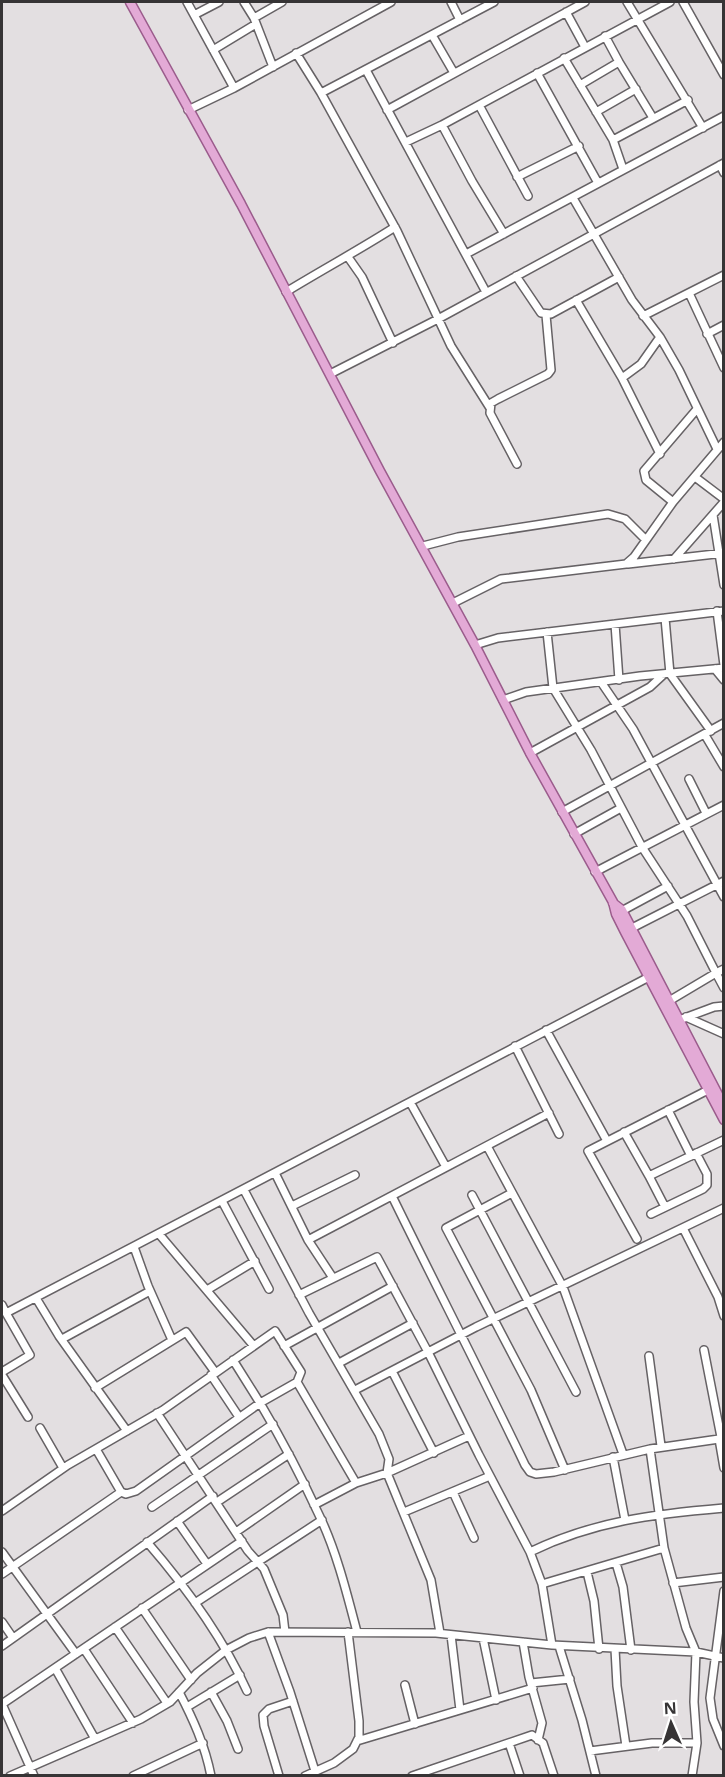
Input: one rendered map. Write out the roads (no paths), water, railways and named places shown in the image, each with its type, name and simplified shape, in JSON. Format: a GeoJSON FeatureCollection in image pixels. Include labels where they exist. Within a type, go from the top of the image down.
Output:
{"type":"FeatureCollection","features":[{"type":"Feature","properties":{"kind":"main road"},"geometry":{"type":"LineString","coordinates":[[130,2],[241,204],[530,753],[619,912],[649,977],[723,1120]]}},
{"type":"Feature","properties":{"kind":"main road"},"geometry":{"type":"LineString","coordinates":[[619,912],[632,928],[669,1001],[682,1018],[723,1106]]}},
{"type":"Feature","properties":{"kind":"street"},"geometry":{"type":"LineString","coordinates":[[187,2],[234,88]]}},
{"type":"Feature","properties":{"kind":"street"},"geometry":{"type":"LineString","coordinates":[[194,15],[219,2]]}},
{"type":"Feature","properties":{"kind":"street"},"geometry":{"type":"LineString","coordinates":[[244,2],[255,21],[273,67]]}},
{"type":"Feature","properties":{"kind":"street"},"geometry":{"type":"LineString","coordinates":[[213,50],[282,2]]}},
{"type":"Feature","properties":{"kind":"street"},"geometry":{"type":"LineString","coordinates":[[188,110],[234,88],[391,2]]}},
{"type":"Feature","properties":{"kind":"street"},"geometry":{"type":"LineString","coordinates":[[451,2],[460,20]]}},
{"type":"Feature","properties":{"kind":"street"},"geometry":{"type":"LineString","coordinates":[[321,93],[494,2]]}},
{"type":"Feature","properties":{"kind":"street"},"geometry":{"type":"LineString","coordinates":[[387,110],[585,2]]}},
{"type":"Feature","properties":{"kind":"street"},"geometry":{"type":"LineString","coordinates":[[627,2],[703,128]]}},
{"type":"Feature","properties":{"kind":"street"},"geometry":{"type":"LineString","coordinates":[[406,142],[442,125],[636,18],[670,2]]}},
{"type":"Feature","properties":{"kind":"street"},"geometry":{"type":"LineString","coordinates":[[683,2],[723,75]]}},
{"type":"Feature","properties":{"kind":"street"},"geometry":{"type":"LineString","coordinates":[[566,12],[585,47]]}},
{"type":"Feature","properties":{"kind":"street"},"geometry":{"type":"LineString","coordinates":[[432,35],[454,73]]}},
{"type":"Feature","properties":{"kind":"street"},"geometry":{"type":"LineString","coordinates":[[605,36],[653,118]]}},
{"type":"Feature","properties":{"kind":"street"},"geometry":{"type":"LineString","coordinates":[[296,53],[321,93],[395,227],[458,359],[490,408]]}},
{"type":"Feature","properties":{"kind":"street"},"geometry":{"type":"LineString","coordinates":[[564,58],[613,140],[623,169]]}},
{"type":"Feature","properties":{"kind":"street"},"geometry":{"type":"LineString","coordinates":[[580,85],[619,62]]}},
{"type":"Feature","properties":{"kind":"street"},"geometry":{"type":"LineString","coordinates":[[366,70],[486,292]]}},
{"type":"Feature","properties":{"kind":"street"},"geometry":{"type":"LineString","coordinates":[[537,73],[598,183]]}},
{"type":"Feature","properties":{"kind":"street"},"geometry":{"type":"LineString","coordinates":[[596,112],[636,89]]}},
{"type":"Feature","properties":{"kind":"street"},"geometry":{"type":"LineString","coordinates":[[613,140],[688,100]]}},
{"type":"Feature","properties":{"kind":"street"},"geometry":{"type":"LineString","coordinates":[[479,105],[528,196]]}},
{"type":"Feature","properties":{"kind":"street"},"geometry":{"type":"LineString","coordinates":[[466,254],[723,116]]}},
{"type":"Feature","properties":{"kind":"street"},"geometry":{"type":"LineString","coordinates":[[442,125],[504,234]]}},
{"type":"Feature","properties":{"kind":"street"},"geometry":{"type":"LineString","coordinates":[[517,177],[579,146]]}},
{"type":"Feature","properties":{"kind":"street"},"geometry":{"type":"LineString","coordinates":[[330,374],[438,319],[722,164],[723,173]]}},
{"type":"Feature","properties":{"kind":"street"},"geometry":{"type":"LineString","coordinates":[[573,198],[643,316],[660,337],[679,370],[717,449]]}},
{"type":"Feature","properties":{"kind":"street"},"geometry":{"type":"LineString","coordinates":[[286,292],[395,227]]}},
{"type":"Feature","properties":{"kind":"street"},"geometry":{"type":"LineString","coordinates":[[348,257],[362,277],[393,343]]}},
{"type":"Feature","properties":{"kind":"street"},"geometry":{"type":"LineString","coordinates":[[643,316],[723,275]]}},
{"type":"Feature","properties":{"kind":"street"},"geometry":{"type":"LineString","coordinates":[[516,276],[542,313],[546,315],[619,277]]}},
{"type":"Feature","properties":{"kind":"street"},"geometry":{"type":"LineString","coordinates":[[689,292],[723,368]]}},
{"type":"Feature","properties":{"kind":"street"},"geometry":{"type":"LineString","coordinates":[[576,300],[622,378],[660,454]]}},
{"type":"Feature","properties":{"kind":"street"},"geometry":{"type":"LineString","coordinates":[[518,464],[490,413],[490,408],[491,403],[548,374],[551,370],[546,315]]}},
{"type":"Feature","properties":{"kind":"street"},"geometry":{"type":"LineString","coordinates":[[707,334],[723,325]]}},
{"type":"Feature","properties":{"kind":"street"},"geometry":{"type":"LineString","coordinates":[[622,378],[641,364],[660,337]]}},
{"type":"Feature","properties":{"kind":"street"},"geometry":{"type":"LineString","coordinates":[[673,502],[646,480],[644,471],[697,409]]}},
{"type":"Feature","properties":{"kind":"street"},"geometry":{"type":"LineString","coordinates":[[626,564],[634,557],[673,502],[723,442]]}},
{"type":"Feature","properties":{"kind":"street"},"geometry":{"type":"LineString","coordinates":[[674,559],[722,503],[695,477]]}},
{"type":"Feature","properties":{"kind":"street"},"geometry":{"type":"LineString","coordinates":[[423,546],[458,537],[608,514],[625,519],[646,540]]}},
{"type":"Feature","properties":{"kind":"street"},"geometry":{"type":"LineString","coordinates":[[713,515],[722,554],[723,585]]}},
{"type":"Feature","properties":{"kind":"street"},"geometry":{"type":"LineString","coordinates":[[453,603],[501,579],[722,554]]}},
{"type":"Feature","properties":{"kind":"street"},"geometry":{"type":"LineString","coordinates":[[475,645],[498,638],[720,611],[723,680]]}},
{"type":"Feature","properties":{"kind":"street"},"geometry":{"type":"LineString","coordinates":[[665,618],[667,674],[708,733],[723,767]]}},
{"type":"Feature","properties":{"kind":"street"},"geometry":{"type":"LineString","coordinates":[[615,624],[619,680]]}},
{"type":"Feature","properties":{"kind":"street"},"geometry":{"type":"LineString","coordinates":[[547,632],[553,688],[577,726],[642,847],[679,904],[723,988]]}},
{"type":"Feature","properties":{"kind":"street"},"geometry":{"type":"LineString","coordinates":[[503,700],[526,692],[721,667]]}},
{"type":"Feature","properties":{"kind":"street"},"geometry":{"type":"LineString","coordinates":[[530,753],[617,706],[667,674]]}},
{"type":"Feature","properties":{"kind":"street"},"geometry":{"type":"LineString","coordinates":[[601,682],[652,764],[684,824],[720,883],[723,897]]}},
{"type":"Feature","properties":{"kind":"street"},"geometry":{"type":"LineString","coordinates":[[562,812],[723,723]]}},
{"type":"Feature","properties":{"kind":"street"},"geometry":{"type":"LineString","coordinates":[[689,779],[706,813]]}},
{"type":"Feature","properties":{"kind":"street"},"geometry":{"type":"LineString","coordinates":[[574,834],[621,808]]}},
{"type":"Feature","properties":{"kind":"street"},"geometry":{"type":"LineString","coordinates":[[596,872],[684,824],[722,808]]}},
{"type":"Feature","properties":{"kind":"street"},"geometry":{"type":"LineString","coordinates":[[632,928],[720,883]]}},
{"type":"Feature","properties":{"kind":"street"},"geometry":{"type":"LineString","coordinates":[[619,912],[668,886]]}},
{"type":"Feature","properties":{"kind":"street"},"geometry":{"type":"LineString","coordinates":[[669,1001],[723,969]]}},
{"type":"Feature","properties":{"kind":"street"},"geometry":{"type":"LineString","coordinates":[[6,1313],[649,977]]}},
{"type":"Feature","properties":{"kind":"street"},"geometry":{"type":"LineString","coordinates":[[682,1018],[714,1006],[723,1006]]}},
{"type":"Feature","properties":{"kind":"street"},"geometry":{"type":"LineString","coordinates":[[682,1018],[723,1034]]}},
{"type":"Feature","properties":{"kind":"street"},"geometry":{"type":"LineString","coordinates":[[546,1030],[607,1141]]}},
{"type":"Feature","properties":{"kind":"street"},"geometry":{"type":"LineString","coordinates":[[515,1046],[559,1134]]}},
{"type":"Feature","properties":{"kind":"street"},"geometry":{"type":"LineString","coordinates":[[638,1239],[588,1150],[708,1090]]}},
{"type":"Feature","properties":{"kind":"street"},"geometry":{"type":"LineString","coordinates":[[410,1102],[446,1167]]}},
{"type":"Feature","properties":{"kind":"street"},"geometry":{"type":"LineString","coordinates":[[651,1214],[707,1185],[707,1174],[668,1110]]}},
{"type":"Feature","properties":{"kind":"street"},"geometry":{"type":"LineString","coordinates":[[308,1240],[549,1113]]}},
{"type":"Feature","properties":{"kind":"street"},"geometry":{"type":"LineString","coordinates":[[624,1132],[665,1207]]}},
{"type":"Feature","properties":{"kind":"street"},"geometry":{"type":"LineString","coordinates":[[649,1176],[723,1140]]}},
{"type":"Feature","properties":{"kind":"street"},"geometry":{"type":"LineString","coordinates":[[487,1146],[563,1287],[623,1454]]}},
{"type":"Feature","properties":{"kind":"street"},"geometry":{"type":"LineString","coordinates":[[275,1173],[308,1240],[333,1278]]}},
{"type":"Feature","properties":{"kind":"street"},"geometry":{"type":"LineString","coordinates":[[292,1206],[355,1175]]}},
{"type":"Feature","properties":{"kind":"street"},"geometry":{"type":"LineString","coordinates":[[244,1190],[299,1295],[387,1449],[389,1464],[387,1473],[431,1580],[440,1633]]}},
{"type":"Feature","properties":{"kind":"street"},"geometry":{"type":"LineString","coordinates":[[512,1193],[446,1228],[531,1390],[565,1470]]}},
{"type":"Feature","properties":{"kind":"street"},"geometry":{"type":"LineString","coordinates":[[472,1195],[527,1304],[576,1392]]}},
{"type":"Feature","properties":{"kind":"street"},"geometry":{"type":"LineString","coordinates":[[392,1196],[530,1472],[536,1474],[565,1470],[623,1454],[721,1437]]}},
{"type":"Feature","properties":{"kind":"street"},"geometry":{"type":"LineString","coordinates":[[222,1201],[269,1289]]}},
{"type":"Feature","properties":{"kind":"street"},"geometry":{"type":"LineString","coordinates":[[355,1390],[493,1319],[723,1208]]}},
{"type":"Feature","properties":{"kind":"street"},"geometry":{"type":"LineString","coordinates":[[683,1228],[720,1292],[723,1316]]}},
{"type":"Feature","properties":{"kind":"street"},"geometry":{"type":"LineString","coordinates":[[159,1234],[254,1346]]}},
{"type":"Feature","properties":{"kind":"street"},"geometry":{"type":"LineString","coordinates":[[134,1247],[150,1291],[172,1340]]}},
{"type":"Feature","properties":{"kind":"street"},"geometry":{"type":"LineString","coordinates":[[299,1295],[377,1257],[530,1552],[542,1584],[556,1646],[570,1679],[596,1776]]}},
{"type":"Feature","properties":{"kind":"street"},"geometry":{"type":"LineString","coordinates":[[207,1290],[255,1261]]}},
{"type":"Feature","properties":{"kind":"street"},"geometry":{"type":"LineString","coordinates":[[284,1346],[393,1286]]}},
{"type":"Feature","properties":{"kind":"street"},"geometry":{"type":"LineString","coordinates":[[62,1339],[150,1291]]}},
{"type":"Feature","properties":{"kind":"street"},"geometry":{"type":"LineString","coordinates":[[36,1298],[95,1388],[127,1431]]}},
{"type":"Feature","properties":{"kind":"street"},"geometry":{"type":"LineString","coordinates":[[2,1305],[30,1355],[2,1373],[28,1417]]}},
{"type":"Feature","properties":{"kind":"street"},"geometry":{"type":"LineString","coordinates":[[339,1363],[413,1323]]}},
{"type":"Feature","properties":{"kind":"street"},"geometry":{"type":"LineString","coordinates":[[2,1511],[63,1468],[157,1413],[275,1331],[301,1372],[297,1382],[239,1417],[136,1491],[126,1494],[121,1492],[96,1449]]}},
{"type":"Feature","properties":{"kind":"street"},"geometry":{"type":"LineString","coordinates":[[95,1388],[186,1332],[239,1417]]}},
{"type":"Feature","properties":{"kind":"street"},"geometry":{"type":"LineString","coordinates":[[704,1350],[721,1437],[723,1468]]}},
{"type":"Feature","properties":{"kind":"street"},"geometry":{"type":"LineString","coordinates":[[649,1356],[661,1446]]}},
{"type":"Feature","properties":{"kind":"street"},"geometry":{"type":"LineString","coordinates":[[233,1360],[273,1424],[322,1520],[357,1632]]}},
{"type":"Feature","properties":{"kind":"street"},"geometry":{"type":"LineString","coordinates":[[392,1371],[434,1453]]}},
{"type":"Feature","properties":{"kind":"street"},"geometry":{"type":"LineString","coordinates":[[297,1382],[356,1483]]}},
{"type":"Feature","properties":{"kind":"street"},"geometry":{"type":"LineString","coordinates":[[157,1413],[242,1541],[264,1569],[283,1615],[285,1632]]}},
{"type":"Feature","properties":{"kind":"street"},"geometry":{"type":"LineString","coordinates":[[152,1507],[273,1424]]}},
{"type":"Feature","properties":{"kind":"street"},"geometry":{"type":"LineString","coordinates":[[40,1428],[63,1468]]}},
{"type":"Feature","properties":{"kind":"street"},"geometry":{"type":"LineString","coordinates":[[314,1505],[356,1483],[387,1473],[469,1436]]}},
{"type":"Feature","properties":{"kind":"street"},"geometry":{"type":"LineString","coordinates":[[650,1449],[664,1548],[690,1641],[696,1652],[694,1702],[697,1743],[692,1776]]}},
{"type":"Feature","properties":{"kind":"street"},"geometry":{"type":"LineString","coordinates":[[2,1646],[177,1521],[289,1454]]}},
{"type":"Feature","properties":{"kind":"street"},"geometry":{"type":"LineString","coordinates":[[613,1457],[625,1520]]}},
{"type":"Feature","properties":{"kind":"street"},"geometry":{"type":"LineString","coordinates":[[404,1512],[490,1476]]}},
{"type":"Feature","properties":{"kind":"street"},"geometry":{"type":"LineString","coordinates":[[236,1532],[305,1484]]}},
{"type":"Feature","properties":{"kind":"street"},"geometry":{"type":"LineString","coordinates":[[2,1574],[121,1492]]}},
{"type":"Feature","properties":{"kind":"street"},"geometry":{"type":"LineString","coordinates":[[453,1492],[474,1538]]}},
{"type":"Feature","properties":{"kind":"street"},"geometry":{"type":"LineString","coordinates":[[530,1552],[559,1539],[625,1520],[658,1514],[723,1508]]}},
{"type":"Feature","properties":{"kind":"street"},"geometry":{"type":"LineString","coordinates":[[195,1603],[322,1520]]}},
{"type":"Feature","properties":{"kind":"street"},"geometry":{"type":"LineString","coordinates":[[177,1521],[207,1564]]}},
{"type":"Feature","properties":{"kind":"street"},"geometry":{"type":"LineString","coordinates":[[34,1776],[2,1704],[242,1541]]}},
{"type":"Feature","properties":{"kind":"street"},"geometry":{"type":"LineString","coordinates":[[147,1542],[180,1581],[195,1603],[226,1650],[247,1691]]}},
{"type":"Feature","properties":{"kind":"street"},"geometry":{"type":"LineString","coordinates":[[542,1584],[664,1548]]}},
{"type":"Feature","properties":{"kind":"street"},"geometry":{"type":"LineString","coordinates":[[2,1552],[76,1654]]}},
{"type":"Feature","properties":{"kind":"street"},"geometry":{"type":"LineString","coordinates":[[616,1563],[623,1587],[631,1650]]}},
{"type":"Feature","properties":{"kind":"street"},"geometry":{"type":"LineString","coordinates":[[587,1572],[594,1601],[599,1648]]}},
{"type":"Feature","properties":{"kind":"street"},"geometry":{"type":"LineString","coordinates":[[673,1583],[723,1577]]}},
{"type":"Feature","properties":{"kind":"street"},"geometry":{"type":"LineString","coordinates":[[723,1591],[718,1621],[720,1658],[710,1707],[723,1746]]}},
{"type":"Feature","properties":{"kind":"street"},"geometry":{"type":"LineString","coordinates":[[142,1608],[190,1680]]}},
{"type":"Feature","properties":{"kind":"street"},"geometry":{"type":"LineString","coordinates":[[2,1622],[13,1638]]}},
{"type":"Feature","properties":{"kind":"street"},"geometry":{"type":"LineString","coordinates":[[115,1627],[167,1703]]}},
{"type":"Feature","properties":{"kind":"street"},"geometry":{"type":"LineString","coordinates":[[268,1632],[315,1771]]}},
{"type":"Feature","properties":{"kind":"street"},"geometry":{"type":"LineString","coordinates":[[10,1776],[133,1723],[167,1703],[226,1650],[249,1638],[268,1632],[440,1633],[556,1646],[696,1652],[720,1658]]}},
{"type":"Feature","properties":{"kind":"street"},"geometry":{"type":"LineString","coordinates":[[305,1776],[334,1763],[353,1749],[359,1737],[348,1632]]}},
{"type":"Feature","properties":{"kind":"street"},"geometry":{"type":"LineString","coordinates":[[451,1635],[460,1710]]}},
{"type":"Feature","properties":{"kind":"street"},"geometry":{"type":"LineString","coordinates":[[483,1638],[496,1700]]}},
{"type":"Feature","properties":{"kind":"street"},"geometry":{"type":"LineString","coordinates":[[523,1642],[542,1723],[538,1740]]}},
{"type":"Feature","properties":{"kind":"street"},"geometry":{"type":"LineString","coordinates":[[84,1649],[133,1723]]}},
{"type":"Feature","properties":{"kind":"street"},"geometry":{"type":"LineString","coordinates":[[615,1649],[617,1686],[626,1746]]}},
{"type":"Feature","properties":{"kind":"street"},"geometry":{"type":"LineString","coordinates":[[55,1668],[95,1739]]}},
{"type":"Feature","properties":{"kind":"street"},"geometry":{"type":"LineString","coordinates":[[187,1707],[240,1675]]}},
{"type":"Feature","properties":{"kind":"street"},"geometry":{"type":"LineString","coordinates":[[357,1741],[496,1700],[532,1686],[570,1679]]}},
{"type":"Feature","properties":{"kind":"street"},"geometry":{"type":"LineString","coordinates":[[405,1685],[415,1724]]}},
{"type":"Feature","properties":{"kind":"street"},"geometry":{"type":"LineString","coordinates":[[179,1692],[207,1752],[211,1776]]}},
{"type":"Feature","properties":{"kind":"street"},"geometry":{"type":"LineString","coordinates":[[211,1692],[228,1720],[238,1749]]}},
{"type":"Feature","properties":{"kind":"street"},"geometry":{"type":"LineString","coordinates":[[279,1776],[262,1715],[269,1709],[293,1701]]}},
{"type":"Feature","properties":{"kind":"street"},"geometry":{"type":"LineString","coordinates":[[412,1776],[532,1735],[543,1743],[554,1776]]}},
{"type":"Feature","properties":{"kind":"street"},"geometry":{"type":"LineString","coordinates":[[133,1776],[203,1743]]}},
{"type":"Feature","properties":{"kind":"street"},"geometry":{"type":"LineString","coordinates":[[509,1743],[519,1776]]}},
{"type":"Feature","properties":{"kind":"street"},"geometry":{"type":"LineString","coordinates":[[590,1751],[652,1743],[697,1743]]}},
{"type":"Feature","properties":{"kind":"street"},"geometry":{"type":"LineString","coordinates":[[435,1767],[438,1776]]}}]}
